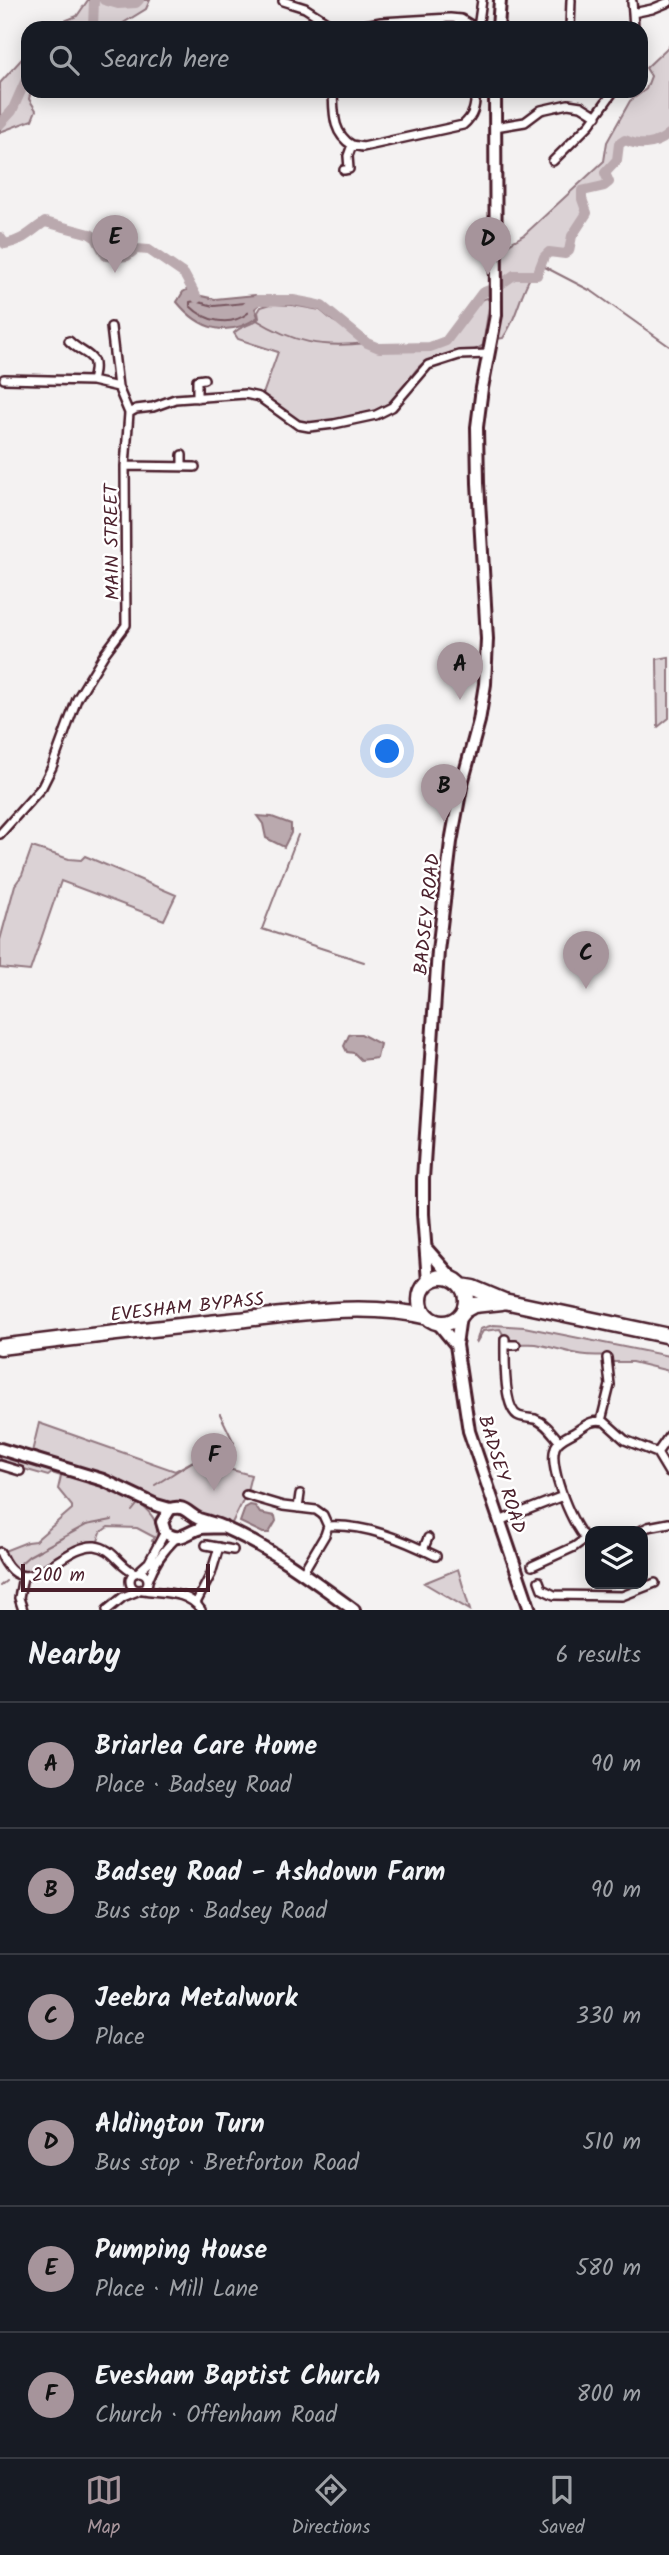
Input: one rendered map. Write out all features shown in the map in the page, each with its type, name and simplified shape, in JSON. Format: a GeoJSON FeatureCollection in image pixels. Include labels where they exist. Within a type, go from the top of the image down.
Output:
{"type":"FeatureCollection","features":[{"type":"Feature","properties":{"kind":"highway"},"geometry":{"type":"LineString","coordinates":[[504,1301],[474,1305],[446,1323],[433,1320],[421,1306],[425,1287],[440,1277],[504,1301],[669,1336]]}},
{"type":"Feature","properties":{"kind":"highway"},"geometry":{"type":"LineString","coordinates":[[457,1282],[466,1297],[462,1313]]}},
{"type":"Feature","properties":{"kind":"highway","name":"EVESHAM BYPASS"},"geometry":{"type":"LineString","coordinates":[[0,1347],[275,1316],[379,1308],[405,1301],[425,1287]]}},
{"type":"Feature","properties":{"kind":"highway","name":"EVESHAM BYPASS"},"geometry":{"type":"LineString","coordinates":[[379,1308],[433,1320]]}},
{"type":"Feature","properties":{"kind":"main road"},"geometry":{"type":"LineString","coordinates":[[498,21],[500,0]]}},
{"type":"Feature","properties":{"kind":"main road","name":"BADSEY ROAD"},"geometry":{"type":"LineString","coordinates":[[425,1287],[425,1130],[438,951],[451,842],[461,787],[480,720],[485,684],[487,639],[477,427],[496,295],[495,98]]}},
{"type":"Feature","properties":{"kind":"main road"},"geometry":{"type":"LineString","coordinates":[[426,1248],[457,1282]]}},
{"type":"Feature","properties":{"kind":"main road","name":"BADSEY ROAD"},"geometry":{"type":"LineString","coordinates":[[462,1313],[456,1345],[469,1431],[530,1610]]}},
{"type":"Feature","properties":{"kind":"main road"},"geometry":{"type":"LineString","coordinates":[[433,1320],[456,1345]]}},
{"type":"Feature","properties":{"kind":"main road"},"geometry":{"type":"LineString","coordinates":[[0,1449],[103,1480],[170,1509],[180,1507],[199,1518],[224,1527],[303,1572],[354,1610]]}},
{"type":"Feature","properties":{"kind":"main road"},"geometry":{"type":"LineString","coordinates":[[143,1498],[168,1531],[184,1537],[190,1532],[224,1527]]}},
{"type":"Feature","properties":{"kind":"main road"},"geometry":{"type":"LineString","coordinates":[[168,1531],[166,1512],[170,1509]]}},
{"type":"Feature","properties":{"kind":"main road"},"geometry":{"type":"LineString","coordinates":[[189,1512],[193,1522],[190,1532]]}},
{"type":"Feature","properties":{"kind":"street"},"geometry":{"type":"LineString","coordinates":[[478,21],[482,0]]}},
{"type":"Feature","properties":{"kind":"street"},"geometry":{"type":"LineString","coordinates":[[570,21],[571,0]]}},
{"type":"Feature","properties":{"kind":"street"},"geometry":{"type":"LineString","coordinates":[[283,1],[305,8],[325,21]]}},
{"type":"Feature","properties":{"kind":"street"},"geometry":{"type":"LineString","coordinates":[[632,2],[634,21]]}},
{"type":"Feature","properties":{"kind":"street"},"geometry":{"type":"LineString","coordinates":[[633,13],[669,2]]}},
{"type":"Feature","properties":{"kind":"street"},"geometry":{"type":"LineString","coordinates":[[398,21],[450,18],[465,21]]}},
{"type":"Feature","properties":{"kind":"street"},"geometry":{"type":"LineString","coordinates":[[334,98],[336,128],[345,141],[363,147],[456,128],[471,116],[475,98]]}},
{"type":"Feature","properties":{"kind":"street"},"geometry":{"type":"LineString","coordinates":[[553,161],[597,116],[609,98]]}},
{"type":"Feature","properties":{"kind":"street"},"geometry":{"type":"LineString","coordinates":[[495,127],[525,122],[541,110],[568,104],[581,106],[597,116]]}},
{"type":"Feature","properties":{"kind":"street"},"geometry":{"type":"LineString","coordinates":[[344,170],[349,169],[348,156],[352,145]]}},
{"type":"Feature","properties":{"kind":"street"},"geometry":{"type":"LineString","coordinates":[[111,327],[118,387],[129,413],[174,399],[252,395],[259,397],[298,425],[334,424],[376,415],[392,407],[428,365],[459,355],[489,354]]}},
{"type":"Feature","properties":{"kind":"street"},"geometry":{"type":"LineString","coordinates":[[69,341],[93,357],[92,381]]}},
{"type":"Feature","properties":{"kind":"street"},"geometry":{"type":"LineString","coordinates":[[4,379],[92,381],[118,387]]}},
{"type":"Feature","properties":{"kind":"street"},"geometry":{"type":"LineString","coordinates":[[197,398],[197,380],[204,379]]}},
{"type":"Feature","properties":{"kind":"street","name":"MAIN STREET"},"geometry":{"type":"LineString","coordinates":[[0,834],[42,787],[52,767],[76,699],[105,653],[127,625],[125,466],[129,413]]}},
{"type":"Feature","properties":{"kind":"street"},"geometry":{"type":"LineString","coordinates":[[182,455],[182,467]]}},
{"type":"Feature","properties":{"kind":"street"},"geometry":{"type":"LineString","coordinates":[[125,466],[195,467]]}},
{"type":"Feature","properties":{"kind":"street"},"geometry":{"type":"LineString","coordinates":[[516,1345],[505,1342],[510,1408],[518,1416],[538,1420],[559,1441]]}},
{"type":"Feature","properties":{"kind":"street"},"geometry":{"type":"LineString","coordinates":[[601,1421],[610,1385],[607,1358]]}},
{"type":"Feature","properties":{"kind":"street"},"geometry":{"type":"LineString","coordinates":[[585,1536],[563,1496],[553,1452],[559,1441],[590,1422],[601,1421],[634,1445],[657,1453],[669,1473]]}},
{"type":"Feature","properties":{"kind":"street"},"geometry":{"type":"LineString","coordinates":[[657,1453],[669,1436]]}},
{"type":"Feature","properties":{"kind":"street"},"geometry":{"type":"LineString","coordinates":[[0,1465],[20,1471]]}},
{"type":"Feature","properties":{"kind":"street"},"geometry":{"type":"LineString","coordinates":[[298,1508],[300,1494]]}},
{"type":"Feature","properties":{"kind":"street"},"geometry":{"type":"LineString","coordinates":[[246,1495],[270,1503],[320,1512],[327,1520],[328,1526],[319,1546],[303,1572]]}},
{"type":"Feature","properties":{"kind":"street"},"geometry":{"type":"LineString","coordinates":[[499,1521],[563,1496]]}},
{"type":"Feature","properties":{"kind":"street"},"geometry":{"type":"LineString","coordinates":[[648,1527],[669,1524]]}},
{"type":"Feature","properties":{"kind":"street"},"geometry":{"type":"LineString","coordinates":[[328,1526],[355,1526],[436,1556]]}},
{"type":"Feature","properties":{"kind":"street"},"geometry":{"type":"LineString","coordinates":[[123,1597],[137,1572],[149,1562],[168,1531]]}},
{"type":"Feature","properties":{"kind":"street"},"geometry":{"type":"LineString","coordinates":[[107,1610],[123,1597],[144,1586],[152,1567],[166,1548],[168,1531]]}},
{"type":"Feature","properties":{"kind":"street"},"geometry":{"type":"LineString","coordinates":[[423,1550],[428,1538]]}},
{"type":"Feature","properties":{"kind":"street"},"geometry":{"type":"LineString","coordinates":[[532,1566],[585,1542]]}},
{"type":"Feature","properties":{"kind":"street"},"geometry":{"type":"LineString","coordinates":[[206,1545],[233,1550]]}},
{"type":"Feature","properties":{"kind":"street"},"geometry":{"type":"LineString","coordinates":[[0,1552],[9,1569],[23,1576],[40,1576],[57,1561],[91,1546],[104,1548],[122,1565],[146,1575],[144,1586]]}},
{"type":"Feature","properties":{"kind":"street"},"geometry":{"type":"LineString","coordinates":[[116,1557],[130,1583],[165,1594],[180,1595],[198,1606],[219,1547]]}},
{"type":"Feature","properties":{"kind":"street"},"geometry":{"type":"LineString","coordinates":[[23,1576],[19,1598],[23,1610]]}},
{"type":"Feature","properties":{"kind":"street"},"geometry":{"type":"LineString","coordinates":[[539,1581],[542,1589],[550,1594],[622,1596],[637,1589]]}},
{"type":"Feature","properties":{"kind":"street"},"geometry":{"type":"LineString","coordinates":[[648,1585],[655,1583]]}},
{"type":"Feature","properties":{"kind":"shaded area"},"geometry":{"type":"Polygon","coordinates":[[[88,0],[150,0],[146,9],[126,21],[64,21],[77,16],[88,0]]]}},
{"type":"Feature","properties":{"kind":"shaded area"},"geometry":{"type":"Polygon","coordinates":[[[669,46],[669,134],[648,144],[625,140],[619,144],[617,160],[605,173],[609,182],[604,186],[582,191],[587,213],[572,236],[569,251],[565,254],[549,252],[544,257],[537,275],[531,276],[527,284],[508,331],[503,338],[495,339],[500,249],[524,235],[604,161],[607,142],[630,101],[634,98],[648,98],[651,76],[648,66],[669,46]]]}},
{"type":"Feature","properties":{"kind":"shaded area"},"geometry":{"type":"Polygon","coordinates":[[[21,60],[21,98],[29,98],[36,110],[32,120],[0,132],[0,83],[21,60]]]}},
{"type":"Feature","properties":{"kind":"shaded area"},"geometry":{"type":"Polygon","coordinates":[[[487,298],[490,301],[483,345],[469,352],[429,360],[414,372],[403,390],[388,404],[339,422],[304,423],[282,412],[262,397],[278,352],[238,339],[234,333],[259,318],[261,307],[271,304],[292,305],[320,310],[367,343],[379,348],[430,347],[446,341],[473,302],[487,298]]]}},
{"type":"Feature","properties":{"kind":"shaded area"},"geometry":{"type":"Polygon","coordinates":[[[669,657],[669,718],[658,727],[657,659],[669,657]]]}},
{"type":"Feature","properties":{"kind":"shaded area"},"geometry":{"type":"Polygon","coordinates":[[[32,847],[69,859],[81,860],[85,856],[176,895],[164,920],[61,881],[30,971],[0,968],[0,940],[15,885],[22,875],[32,847]]]}},
{"type":"Feature","properties":{"kind":"shaded area"},"geometry":{"type":"Polygon","coordinates":[[[493,1325],[524,1327],[669,1356],[669,1371],[632,1362],[610,1362],[608,1355],[588,1355],[536,1344],[508,1343],[500,1329],[483,1331],[476,1343],[480,1329],[493,1325]]]}},
{"type":"Feature","properties":{"kind":"shaded area"},"geometry":{"type":"Polygon","coordinates":[[[39,1423],[175,1471],[195,1460],[251,1475],[246,1495],[230,1527],[32,1452],[39,1423]]]}},
{"type":"Feature","properties":{"kind":"shaded area"},"geometry":{"type":"Polygon","coordinates":[[[0,1454],[92,1482],[134,1500],[149,1512],[157,1526],[155,1543],[152,1541],[154,1537],[137,1528],[108,1527],[101,1532],[98,1541],[61,1553],[37,1570],[20,1570],[4,1551],[35,1541],[72,1509],[72,1506],[58,1489],[61,1476],[52,1473],[48,1476],[0,1462],[0,1454]]]}},
{"type":"Feature","properties":{"kind":"shaded area"},"geometry":{"type":"Polygon","coordinates":[[[458,1569],[470,1610],[424,1583],[458,1569]]]}},
{"type":"Feature","properties":{"kind":"water"},"geometry":{"type":"Polygon","coordinates":[[[195,288],[197,295],[215,299],[255,295],[259,304],[255,308],[258,317],[235,328],[214,328],[204,324],[177,302],[183,292],[195,288]]]}},
{"type":"Feature","properties":{"kind":"water"},"geometry":{"type":"Polygon","coordinates":[[[257,816],[272,817],[291,824],[291,833],[284,847],[266,838],[263,824],[257,816]]]}},
{"type":"Feature","properties":{"kind":"water"},"geometry":{"type":"Polygon","coordinates":[[[352,1034],[361,1034],[380,1044],[377,1058],[361,1060],[354,1053],[347,1052],[344,1046],[352,1034]]]}},
{"type":"Feature","properties":{"kind":"water"},"geometry":{"type":"Polygon","coordinates":[[[255,1506],[260,1513],[275,1516],[276,1521],[269,1533],[263,1533],[240,1522],[245,1508],[255,1506]]]}},
{"type":"Feature","properties":{"kind":"waterway"},"geometry":{"type":"LineString","coordinates":[[93,21],[94,0]]}},
{"type":"Feature","properties":{"kind":"waterway"},"geometry":{"type":"LineString","coordinates":[[104,0],[118,4],[136,3],[139,0]]}},
{"type":"Feature","properties":{"kind":"waterway"},"geometry":{"type":"LineString","coordinates":[[0,124],[12,111],[21,91]]}},
{"type":"Feature","properties":{"kind":"waterway"},"geometry":{"type":"LineString","coordinates":[[247,307],[257,300],[293,300],[322,306],[367,343],[379,348],[430,347],[446,341],[482,293],[497,287],[514,275],[537,275],[544,257],[549,252],[565,254],[569,251],[572,236],[587,213],[582,191],[604,186],[609,182],[605,173],[617,160],[619,144],[625,140],[648,144],[669,134]]}},
{"type":"Feature","properties":{"kind":"waterway"},"geometry":{"type":"LineString","coordinates":[[0,237],[5,244],[11,243],[45,222],[90,234],[96,238],[106,256],[127,256],[136,249],[149,250],[184,274],[197,298]]}},
{"type":"Feature","properties":{"kind":"waterway"},"geometry":{"type":"LineString","coordinates":[[541,265],[593,292],[669,346]]}},
{"type":"Feature","properties":{"kind":"waterway"},"geometry":{"type":"LineString","coordinates":[[255,319],[282,334],[308,342],[336,345],[367,343]]}},
{"type":"Feature","properties":{"kind":"waterway"},"geometry":{"type":"LineString","coordinates":[[298,835],[262,929],[364,962]]}},
{"type":"Feature","properties":{"kind":"waterway"},"geometry":{"type":"LineString","coordinates":[[155,1485],[195,1460],[234,1443],[220,1414]]}},
{"type":"Feature","properties":{"kind":"waterway"},"geometry":{"type":"LineString","coordinates":[[132,1511],[140,1501]]}},
{"type":"Feature","properties":{"kind":"waterway"},"geometry":{"type":"LineString","coordinates":[[21,1563],[86,1525],[112,1520]]}},
{"type":"Feature","properties":{"kind":"waterway"},"geometry":{"type":"LineString","coordinates":[[0,1586],[6,1581]]}},
{"type":"Feature","properties":{"kind":"place","name":"Pumping House"},"geometry":{"type":"Point","coordinates":[115,273]}},
{"type":"Feature","properties":{"kind":"place","name":"Aldington Turn"},"geometry":{"type":"Point","coordinates":[488,275]}},
{"type":"Feature","properties":{"kind":"place","name":"Briarlea Care Home"},"geometry":{"type":"Point","coordinates":[460,700]}},
{"type":"Feature","properties":{"kind":"place","name":"Badsey Road - Ashdown Farm"},"geometry":{"type":"Point","coordinates":[444,822]}},
{"type":"Feature","properties":{"kind":"place","name":"Jeebra Metalwork"},"geometry":{"type":"Point","coordinates":[586,989]}},
{"type":"Feature","properties":{"kind":"place","name":"Evesham Baptist Church"},"geometry":{"type":"Point","coordinates":[214,1491]}}]}
